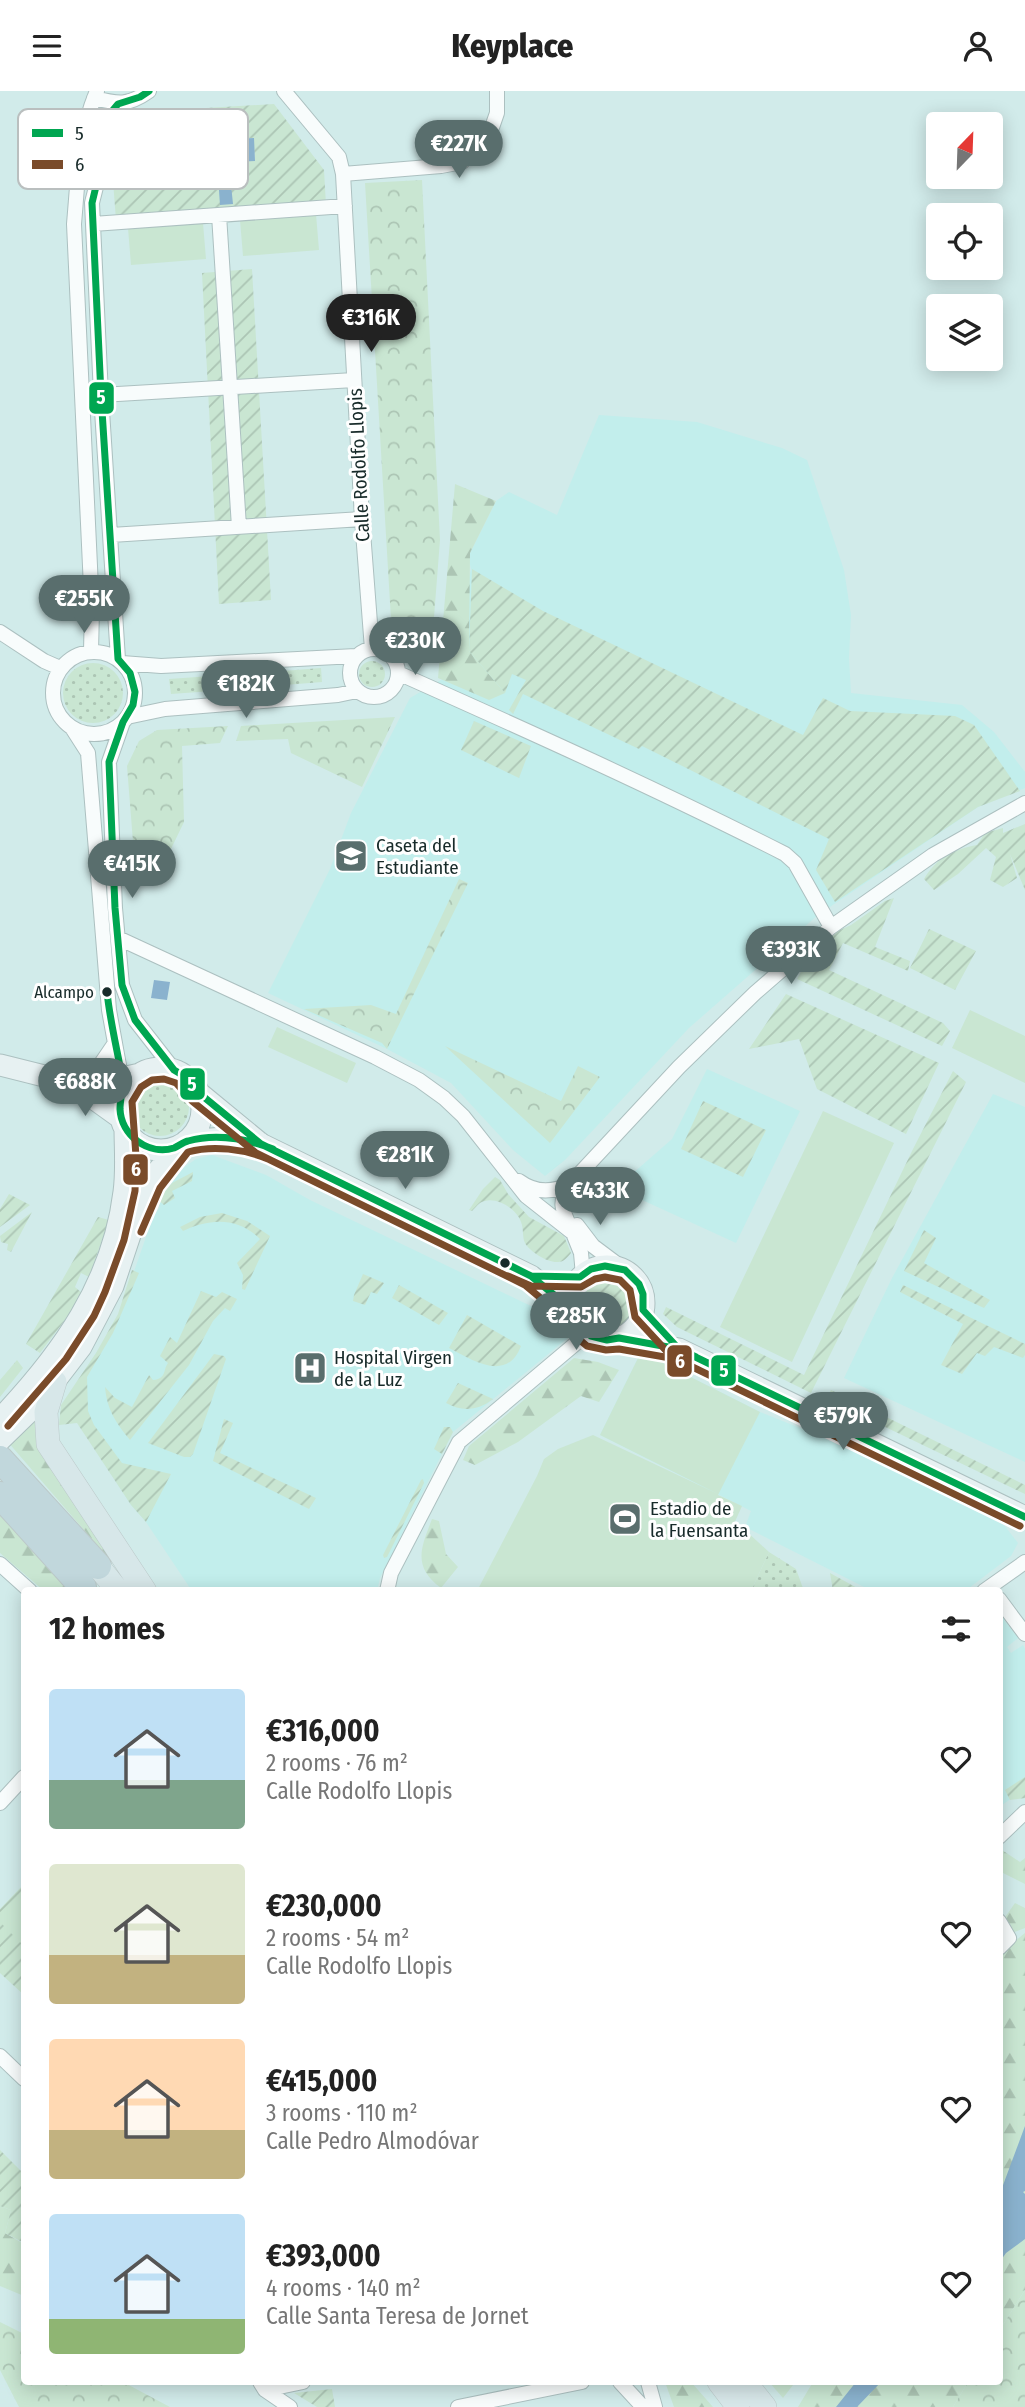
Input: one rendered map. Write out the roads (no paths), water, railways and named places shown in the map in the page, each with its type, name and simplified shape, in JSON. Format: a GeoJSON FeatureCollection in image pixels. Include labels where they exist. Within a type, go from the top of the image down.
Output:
{"type":"FeatureCollection","features":[{"type":"Feature","properties":{"kind":"highway"},"geometry":{"type":"LineString","coordinates":[[6,1464],[89,1581]]}},
{"type":"Feature","properties":{"kind":"highway"},"geometry":{"type":"LineString","coordinates":[[0,1495],[89,1581]]}},
{"type":"Feature","properties":{"kind":"main road"},"geometry":{"type":"LineString","coordinates":[[55,1382],[46,1412],[48,1444],[142,1587]]}},
{"type":"Feature","properties":{"kind":"main road"},"geometry":{"type":"LineString","coordinates":[[89,1581],[106,1587]]}},
{"type":"Feature","properties":{"kind":"main road"},"geometry":{"type":"LineString","coordinates":[[721,2385],[738,2407]]}},
{"type":"Feature","properties":{"kind":"main road"},"geometry":{"type":"LineString","coordinates":[[747,2385],[765,2407]]}},
{"type":"Feature","properties":{"kind":"street"},"geometry":{"type":"LineString","coordinates":[[95,95],[118,104],[130,102],[149,91]]}},
{"type":"Feature","properties":{"kind":"street","name":"Calle Rodolfo Llopis"},"geometry":{"type":"LineString","coordinates":[[284,91],[339,157],[343,174],[372,649]]}},
{"type":"Feature","properties":{"kind":"street"},"geometry":{"type":"LineString","coordinates":[[343,174],[462,162],[490,133],[497,113],[497,91]]}},
{"type":"Feature","properties":{"kind":"street"},"geometry":{"type":"LineString","coordinates":[[113,109],[118,104]]}},
{"type":"Feature","properties":{"kind":"street"},"geometry":{"type":"LineString","coordinates":[[77,189],[74,224],[92,609],[91,651]]}},
{"type":"Feature","properties":{"kind":"street"},"geometry":{"type":"LineString","coordinates":[[95,189],[92,203],[101,395],[120,661],[130,673],[134,685],[133,705],[109,762],[122,985],[135,1020],[174,1070],[189,1079],[199,1093],[261,1143],[531,1276],[570,1308],[577,1324],[587,1334],[603,1340],[619,1338],[679,1349],[1025,1517]]}},
{"type":"Feature","properties":{"kind":"street"},"geometry":{"type":"LineString","coordinates":[[93,223],[345,206]]}},
{"type":"Feature","properties":{"kind":"street"},"geometry":{"type":"LineString","coordinates":[[219,215],[239,527]]}},
{"type":"Feature","properties":{"kind":"street"},"geometry":{"type":"LineString","coordinates":[[101,395],[355,380]]}},
{"type":"Feature","properties":{"kind":"street"},"geometry":{"type":"LineString","coordinates":[[111,535],[362,519]]}},
{"type":"Feature","properties":{"kind":"street"},"geometry":{"type":"LineString","coordinates":[[0,632],[44,661],[60,668]]}},
{"type":"Feature","properties":{"kind":"street"},"geometry":{"type":"LineString","coordinates":[[0,1419],[58,1353],[85,1310],[109,1252],[122,1206],[126,1173],[120,1110],[129,1081],[115,1043],[106,980],[88,753],[72,728],[61,719],[53,700],[54,680],[60,668],[74,656],[91,651],[105,653],[120,661],[162,666],[356,656],[372,649],[390,656],[398,673],[395,685],[381,696],[368,697],[357,691],[351,682],[350,671],[356,656]]}},
{"type":"Feature","properties":{"kind":"street"},"geometry":{"type":"LineString","coordinates":[[398,673],[501,717],[647,785],[785,854],[795,863],[831,926]]}},
{"type":"Feature","properties":{"kind":"street"},"geometry":{"type":"LineString","coordinates":[[72,728],[98,734],[111,730],[125,720],[165,709],[338,695],[357,691]]}},
{"type":"Feature","properties":{"kind":"street"},"geometry":{"type":"LineString","coordinates":[[581,1276],[581,1253],[565,1217],[562,1202],[570,1184],[679,1067],[755,993],[831,926],[933,855],[1025,803]]}},
{"type":"Feature","properties":{"kind":"street"},"geometry":{"type":"LineString","coordinates":[[118,938],[419,1080],[463,1116],[526,1196],[573,1233]]}},
{"type":"Feature","properties":{"kind":"street"},"geometry":{"type":"LineString","coordinates":[[72,1083],[98,1068],[115,1043]]}},
{"type":"Feature","properties":{"kind":"street"},"geometry":{"type":"LineString","coordinates":[[0,1065],[72,1083],[129,1081],[157,1068],[174,1070]]}},
{"type":"Feature","properties":{"kind":"street"},"geometry":{"type":"LineString","coordinates":[[72,1083],[123,1123],[135,1140],[148,1147],[164,1149],[182,1143],[223,1138],[261,1143]]}},
{"type":"Feature","properties":{"kind":"street"},"geometry":{"type":"LineString","coordinates":[[0,1440],[55,1382],[81,1347],[105,1304],[149,1183],[182,1143],[192,1135],[201,1119],[199,1093]]}},
{"type":"Feature","properties":{"kind":"street"},"geometry":{"type":"LineString","coordinates":[[512,1176],[535,1190],[552,1191],[570,1184]]}},
{"type":"Feature","properties":{"kind":"street"},"geometry":{"type":"LineString","coordinates":[[570,1184],[568,1201],[574,1220],[593,1246],[625,1270],[639,1285],[644,1299],[641,1318],[634,1328],[619,1338]]}},
{"type":"Feature","properties":{"kind":"street"},"geometry":{"type":"LineString","coordinates":[[570,1308],[572,1289],[581,1276],[600,1266],[625,1270]]}},
{"type":"Feature","properties":{"kind":"street"},"geometry":{"type":"LineString","coordinates":[[531,1276],[581,1276]]}},
{"type":"Feature","properties":{"kind":"street"},"geometry":{"type":"LineString","coordinates":[[643,1310],[679,1349]]}},
{"type":"Feature","properties":{"kind":"street"},"geometry":{"type":"LineString","coordinates":[[388,1587],[391,1573],[459,1442],[587,1334]]}},
{"type":"Feature","properties":{"kind":"street"},"geometry":{"type":"LineString","coordinates":[[998,1587],[1025,1562]]}},
{"type":"Feature","properties":{"kind":"street"},"geometry":{"type":"LineString","coordinates":[[0,1564],[26,1587]]}},
{"type":"Feature","properties":{"kind":"street"},"geometry":{"type":"LineString","coordinates":[[1003,1606],[1025,1634]]}},
{"type":"Feature","properties":{"kind":"street"},"geometry":{"type":"LineString","coordinates":[[3,1793],[21,1779]]}},
{"type":"Feature","properties":{"kind":"street"},"geometry":{"type":"LineString","coordinates":[[1003,1833],[1025,1812]]}},
{"type":"Feature","properties":{"kind":"street"},"geometry":{"type":"LineString","coordinates":[[0,2056],[21,2076]]}},
{"type":"Feature","properties":{"kind":"street"},"geometry":{"type":"LineString","coordinates":[[458,2407],[567,2385]]}},
{"type":"Feature","properties":{"kind":"street"},"geometry":{"type":"LineString","coordinates":[[623,2385],[643,2407]]}},
{"type":"Feature","properties":{"kind":"street"},"geometry":{"type":"LineString","coordinates":[[650,2385],[656,2407]]}},
{"type":"Feature","properties":{"kind":"street"},"geometry":{"type":"LineString","coordinates":[[263,2386],[290,2407]]}},
{"type":"Feature","properties":{"kind":"place","name":"Caseta del Estudiante"},"geometry":{"type":"Point","coordinates":[351,856]}},
{"type":"Feature","properties":{"kind":"place","name":"Alcampo"},"geometry":{"type":"Point","coordinates":[107,992]}},
{"type":"Feature","properties":{"kind":"place","name":"Hospital Virgen de la Luz"},"geometry":{"type":"Point","coordinates":[310,1368]}},
{"type":"Feature","properties":{"kind":"place","name":"Estadio de la Fuensanta"},"geometry":{"type":"Point","coordinates":[625,1519]}}]}
